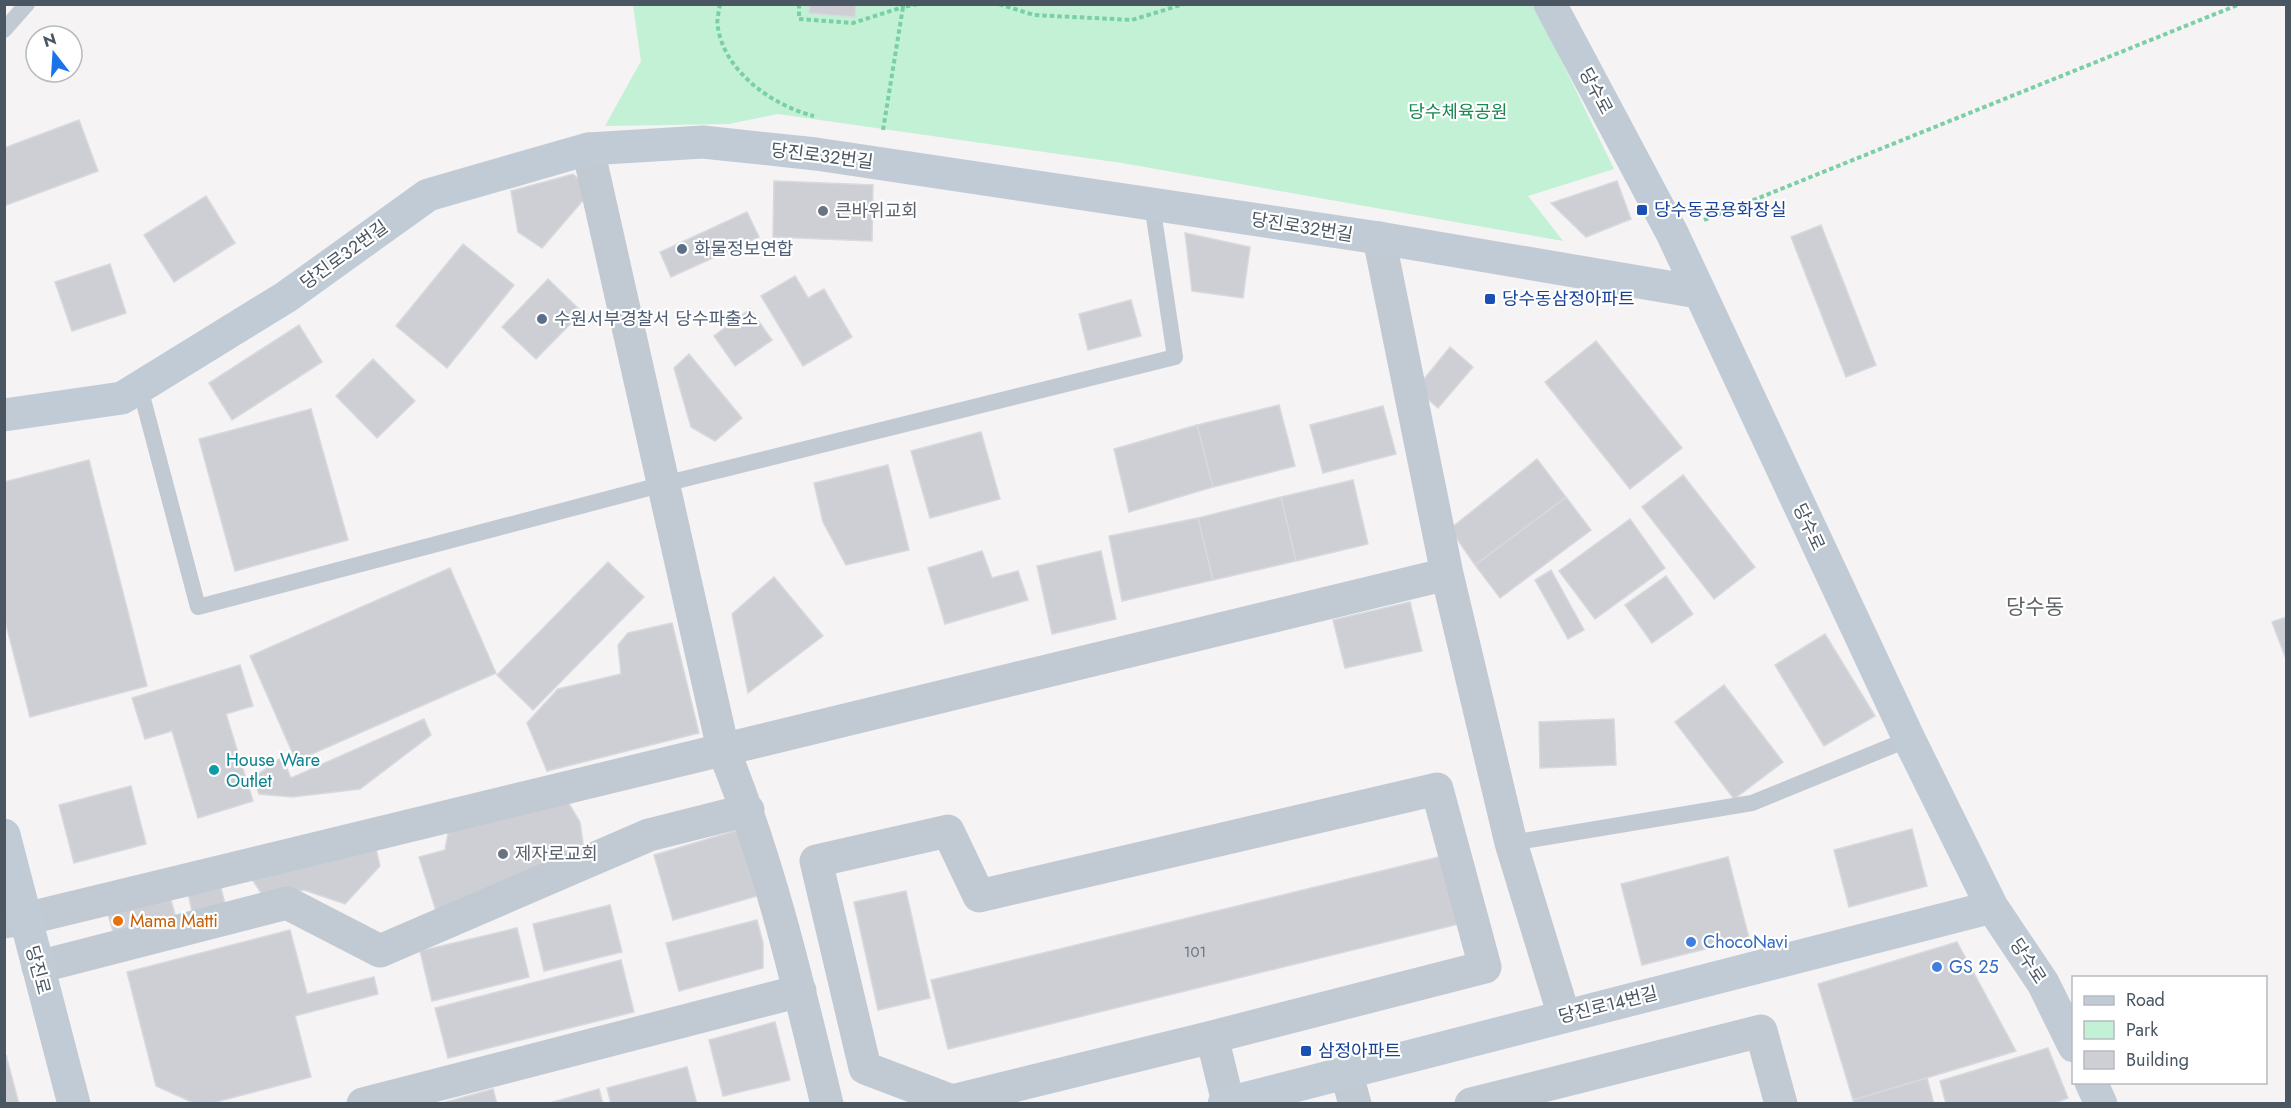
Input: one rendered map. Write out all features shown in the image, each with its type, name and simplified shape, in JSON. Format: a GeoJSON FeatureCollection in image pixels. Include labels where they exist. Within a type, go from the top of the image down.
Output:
{"type":"FeatureCollection","features":[{"type":"Feature","properties":{"kind":"street","name":"당수로"},"geometry":{"type":"LineString","coordinates":[[1550,4],[1672,233],[1909,739],[1992,907],[2043,983],[2072,1044]]}},
{"type":"Feature","properties":{"kind":"street","name":"당진로32번길"},"geometry":{"type":"LineString","coordinates":[[4,415],[122,398],[286,297],[428,195],[588,149],[703,142],[816,154],[1379,238],[1698,292]]}},
{"type":"Feature","properties":{"kind":"street"},"geometry":{"type":"LineString","coordinates":[[588,149],[723,749],[748,810],[800,991],[827,1104]]}},
{"type":"Feature","properties":{"kind":"street"},"geometry":{"type":"LineString","coordinates":[[1379,238],[1447,574],[1511,843],[1564,1017]]}},
{"type":"Feature","properties":{"kind":"street"},"geometry":{"type":"LineString","coordinates":[[15,920],[1447,574]]}},
{"type":"Feature","properties":{"kind":"street"},"geometry":{"type":"LineString","coordinates":[[1437,789],[1485,967],[1212,1037],[952,1101],[865,1068],[816,861],[948,831],[979,896],[1437,789]]}},
{"type":"Feature","properties":{"kind":"street"},"geometry":{"type":"LineString","coordinates":[[38,967],[287,903],[380,951],[649,835],[748,810]]}},
{"type":"Feature","properties":{"kind":"street","name":"당진로"},"geometry":{"type":"LineString","coordinates":[[4,835],[15,920],[38,967],[74,1104]]}},
{"type":"Feature","properties":{"kind":"street","name":"당진로14번길"},"geometry":{"type":"LineString","coordinates":[[1226,1103],[1992,907]]}},
{"type":"Feature","properties":{"kind":"street"},"geometry":{"type":"LineString","coordinates":[[363,1104],[800,991]]}},
{"type":"Feature","properties":{"kind":"street"},"geometry":{"type":"LineString","coordinates":[[1471,1104],[1761,1031],[1781,1104]]}},
{"type":"Feature","properties":{"kind":"street"},"geometry":{"type":"LineString","coordinates":[[1212,1037],[1226,1103]]}},
{"type":"Feature","properties":{"kind":"street"},"geometry":{"type":"LineString","coordinates":[[1346,1072],[1355,1104]]}},
{"type":"Feature","properties":{"kind":"street"},"geometry":{"type":"LineString","coordinates":[[2091,1084],[2101,1104]]}},
{"type":"Feature","properties":{"kind":"lane"},"geometry":{"type":"LineString","coordinates":[[4,30],[27,4]]}},
{"type":"Feature","properties":{"kind":"lane"},"geometry":{"type":"LineString","coordinates":[[140,388],[198,607],[663,484],[1175,357],[1152,204]]}},
{"type":"Feature","properties":{"kind":"lane"},"geometry":{"type":"LineString","coordinates":[[1511,843],[1752,803],[1909,739]]}},
{"type":"Feature","properties":{"kind":"path"},"geometry":{"type":"LineString","coordinates":[[720,4],[717,27],[733,67],[773,99],[801,113],[823,118]]}},
{"type":"Feature","properties":{"kind":"path"},"geometry":{"type":"LineString","coordinates":[[799,4],[799,19],[853,23],[902,6],[918,4]]}},
{"type":"Feature","properties":{"kind":"path"},"geometry":{"type":"LineString","coordinates":[[999,4],[1034,15],[1132,20],[1184,4]]}},
{"type":"Feature","properties":{"kind":"path"},"geometry":{"type":"LineString","coordinates":[[1672,233],[2240,4]]}},
{"type":"Feature","properties":{"kind":"path"},"geometry":{"type":"LineString","coordinates":[[874,128],[884,130],[902,6]]}},
{"type":"Feature","properties":{"kind":"green space","name":"당수체육공원"},"geometry":{"type":"Polygon","coordinates":[[[1534,4],[1614,169],[1528,196],[1563,241],[1122,163],[778,114],[729,124],[605,126],[641,61],[633,5],[1534,4]]]}},
{"type":"Feature","properties":{"kind":"building"},"geometry":{"type":"Polygon","coordinates":[[[810,4],[856,4],[855,17],[809,13],[810,4]]]}},
{"type":"Feature","properties":{"kind":"building"},"geometry":{"type":"Polygon","coordinates":[[[79,120],[98,171],[4,206],[4,148],[79,120]]]}},
{"type":"Feature","properties":{"kind":"building"},"geometry":{"type":"Polygon","coordinates":[[[573,174],[591,191],[542,248],[518,232],[511,191],[573,174]]]}},
{"type":"Feature","properties":{"kind":"building","name":"큰바위교회"},"geometry":{"type":"Polygon","coordinates":[[[774,181],[873,185],[872,241],[773,237],[774,181]]]}},
{"type":"Feature","properties":{"kind":"building"},"geometry":{"type":"Polygon","coordinates":[[[1617,181],[1631,219],[1586,237],[1551,203],[1617,181]]]}},
{"type":"Feature","properties":{"kind":"building"},"geometry":{"type":"Polygon","coordinates":[[[206,196],[235,243],[174,282],[144,235],[206,196]]]}},
{"type":"Feature","properties":{"kind":"building"},"geometry":{"type":"Polygon","coordinates":[[[747,212],[759,237],[671,277],[660,252],[747,212]]]}},
{"type":"Feature","properties":{"kind":"building"},"geometry":{"type":"Polygon","coordinates":[[[1821,225],[1876,365],[1846,377],[1791,237],[1821,225]]]}},
{"type":"Feature","properties":{"kind":"building"},"geometry":{"type":"Polygon","coordinates":[[[1185,233],[1250,247],[1243,298],[1192,291],[1185,233]]]}},
{"type":"Feature","properties":{"kind":"building"},"geometry":{"type":"Polygon","coordinates":[[[463,244],[514,285],[447,368],[396,326],[463,244]]]}},
{"type":"Feature","properties":{"kind":"building"},"geometry":{"type":"Polygon","coordinates":[[[110,264],[126,313],[72,331],[55,282],[110,264]]]}},
{"type":"Feature","properties":{"kind":"building"},"geometry":{"type":"Polygon","coordinates":[[[795,276],[808,298],[824,289],[852,337],[803,366],[761,296],[795,276]]]}},
{"type":"Feature","properties":{"kind":"building","name":"수원서부경찰서 당수파출소"},"geometry":{"type":"Polygon","coordinates":[[[548,279],[582,312],[536,359],[502,327],[548,279]]]}},
{"type":"Feature","properties":{"kind":"building"},"geometry":{"type":"Polygon","coordinates":[[[1131,300],[1141,336],[1088,350],[1079,314],[1131,300]]]}},
{"type":"Feature","properties":{"kind":"building"},"geometry":{"type":"Polygon","coordinates":[[[750,309],[772,340],[735,366],[714,336],[750,309]]]}},
{"type":"Feature","properties":{"kind":"building"},"geometry":{"type":"Polygon","coordinates":[[[299,325],[322,362],[232,420],[209,383],[299,325]]]}},
{"type":"Feature","properties":{"kind":"building"},"geometry":{"type":"Polygon","coordinates":[[[1596,341],[1682,448],[1630,489],[1545,382],[1596,341]]]}},
{"type":"Feature","properties":{"kind":"building"},"geometry":{"type":"Polygon","coordinates":[[[1450,347],[1473,367],[1438,408],[1416,389],[1450,347]]]}},
{"type":"Feature","properties":{"kind":"building"},"geometry":{"type":"Polygon","coordinates":[[[689,354],[742,418],[715,441],[691,427],[674,368],[689,354]]]}},
{"type":"Feature","properties":{"kind":"building"},"geometry":{"type":"Polygon","coordinates":[[[373,359],[415,401],[377,438],[336,396],[373,359]]]}},
{"type":"Feature","properties":{"kind":"building"},"geometry":{"type":"Polygon","coordinates":[[[1279,405],[1295,466],[1213,487],[1197,425],[1279,405]]]}},
{"type":"Feature","properties":{"kind":"building"},"geometry":{"type":"Polygon","coordinates":[[[1383,406],[1396,454],[1323,473],[1310,425],[1383,406]]]}},
{"type":"Feature","properties":{"kind":"building"},"geometry":{"type":"Polygon","coordinates":[[[311,409],[348,540],[235,571],[199,439],[311,409]]]}},
{"type":"Feature","properties":{"kind":"building"},"geometry":{"type":"Polygon","coordinates":[[[1197,425],[1213,487],[1129,512],[1114,449],[1197,425]]]}},
{"type":"Feature","properties":{"kind":"building"},"geometry":{"type":"Polygon","coordinates":[[[981,432],[1000,499],[930,518],[911,451],[981,432]]]}},
{"type":"Feature","properties":{"kind":"building"},"geometry":{"type":"Polygon","coordinates":[[[1537,459],[1566,497],[1475,565],[1450,529],[1537,459]]]}},
{"type":"Feature","properties":{"kind":"building"},"geometry":{"type":"Polygon","coordinates":[[[89,460],[147,686],[30,717],[4,617],[4,482],[89,460]]]}},
{"type":"Feature","properties":{"kind":"building"},"geometry":{"type":"Polygon","coordinates":[[[888,465],[909,550],[846,565],[823,522],[814,483],[888,465]]]}},
{"type":"Feature","properties":{"kind":"building"},"geometry":{"type":"Polygon","coordinates":[[[1683,475],[1755,567],[1714,599],[1642,507],[1683,475]]]}},
{"type":"Feature","properties":{"kind":"building"},"geometry":{"type":"Polygon","coordinates":[[[1353,480],[1368,544],[1296,561],[1281,497],[1353,480]]]}},
{"type":"Feature","properties":{"kind":"building"},"geometry":{"type":"Polygon","coordinates":[[[1281,497],[1296,561],[1213,580],[1198,518],[1281,497]]]}},
{"type":"Feature","properties":{"kind":"building"},"geometry":{"type":"Polygon","coordinates":[[[1566,497],[1591,530],[1500,598],[1475,565],[1566,497]]]}},
{"type":"Feature","properties":{"kind":"building"},"geometry":{"type":"Polygon","coordinates":[[[1198,518],[1213,580],[1122,601],[1109,536],[1198,518]]]}},
{"type":"Feature","properties":{"kind":"building"},"geometry":{"type":"Polygon","coordinates":[[[1630,519],[1665,568],[1595,619],[1559,571],[1630,519]]]}},
{"type":"Feature","properties":{"kind":"building"},"geometry":{"type":"Polygon","coordinates":[[[982,551],[992,578],[1018,571],[1028,600],[945,624],[928,568],[982,551]]]}},
{"type":"Feature","properties":{"kind":"building"},"geometry":{"type":"Polygon","coordinates":[[[1101,551],[1116,619],[1052,634],[1037,566],[1101,551]]]}},
{"type":"Feature","properties":{"kind":"building"},"geometry":{"type":"Polygon","coordinates":[[[608,562],[644,597],[533,710],[497,675],[608,562]]]}},
{"type":"Feature","properties":{"kind":"building"},"geometry":{"type":"Polygon","coordinates":[[[450,568],[496,673],[296,761],[250,656],[450,568]]]}},
{"type":"Feature","properties":{"kind":"building"},"geometry":{"type":"Polygon","coordinates":[[[1551,570],[1584,630],[1568,639],[1535,580],[1551,570]]]}},
{"type":"Feature","properties":{"kind":"building"},"geometry":{"type":"Polygon","coordinates":[[[1666,576],[1693,614],[1652,643],[1625,605],[1666,576]]]}},
{"type":"Feature","properties":{"kind":"building"},"geometry":{"type":"Polygon","coordinates":[[[774,577],[823,636],[748,693],[732,614],[774,577]]]}},
{"type":"Feature","properties":{"kind":"building"},"geometry":{"type":"Polygon","coordinates":[[[1410,602],[1422,651],[1345,668],[1333,620],[1410,602]]]}},
{"type":"Feature","properties":{"kind":"building"},"geometry":{"type":"Polygon","coordinates":[[[2286,617],[2286,659],[2272,622],[2286,617]]]}},
{"type":"Feature","properties":{"kind":"building"},"geometry":{"type":"Polygon","coordinates":[[[672,623],[699,733],[547,771],[527,723],[558,689],[621,674],[618,645],[628,633],[672,623]]]}},
{"type":"Feature","properties":{"kind":"building"},"geometry":{"type":"Polygon","coordinates":[[[1825,634],[1875,716],[1824,746],[1775,665],[1825,634]]]}},
{"type":"Feature","properties":{"kind":"building","name":"House Ware Outlet"},"geometry":{"type":"Polygon","coordinates":[[[240,665],[253,706],[226,714],[253,801],[198,818],[172,731],[145,739],[132,698],[240,665]]]}},
{"type":"Feature","properties":{"kind":"building"},"geometry":{"type":"Polygon","coordinates":[[[1724,685],[1783,762],[1734,799],[1675,722],[1724,685]]]}},
{"type":"Feature","properties":{"kind":"building"},"geometry":{"type":"Polygon","coordinates":[[[424,719],[431,735],[360,789],[292,797],[259,794],[253,778],[282,757],[291,778],[424,719]]]}},
{"type":"Feature","properties":{"kind":"building"},"geometry":{"type":"Polygon","coordinates":[[[1614,719],[1616,765],[1540,768],[1539,722],[1614,719]]]}},
{"type":"Feature","properties":{"kind":"building"},"geometry":{"type":"Polygon","coordinates":[[[131,786],[146,844],[74,863],[59,805],[131,786]]]}},
{"type":"Feature","properties":{"kind":"building","name":"제자로교회"},"geometry":{"type":"Polygon","coordinates":[[[565,797],[580,822],[584,850],[436,911],[419,857],[445,850],[449,828],[565,797]]]}},
{"type":"Feature","properties":{"kind":"building"},"geometry":{"type":"Polygon","coordinates":[[[1912,829],[1927,886],[1849,907],[1834,850],[1912,829]]]}},
{"type":"Feature","properties":{"kind":"building"},"geometry":{"type":"Polygon","coordinates":[[[738,830],[757,896],[673,920],[654,855],[738,830]]]}},
{"type":"Feature","properties":{"kind":"building"},"geometry":{"type":"Polygon","coordinates":[[[374,840],[380,866],[345,904],[304,890],[265,899],[246,870],[374,840]]]}},
{"type":"Feature","properties":{"kind":"building"},"geometry":{"type":"Polygon","coordinates":[[[1443,856],[1459,924],[948,1049],[931,980],[1443,856]]]}},
{"type":"Feature","properties":{"kind":"building"},"geometry":{"type":"Polygon","coordinates":[[[1728,857],[1749,938],[1642,965],[1621,884],[1728,857]]]}},
{"type":"Feature","properties":{"kind":"building"},"geometry":{"type":"Polygon","coordinates":[[[219,880],[225,904],[192,912],[187,887],[219,880]]]}},
{"type":"Feature","properties":{"kind":"building"},"geometry":{"type":"Polygon","coordinates":[[[906,891],[930,998],[878,1010],[854,902],[906,891]]]}},
{"type":"Feature","properties":{"kind":"building"},"geometry":{"type":"Polygon","coordinates":[[[169,892],[175,915],[113,931],[106,908],[169,892]]]}},
{"type":"Feature","properties":{"kind":"building"},"geometry":{"type":"Polygon","coordinates":[[[610,905],[622,952],[544,971],[533,924],[610,905]]]}},
{"type":"Feature","properties":{"kind":"building"},"geometry":{"type":"Polygon","coordinates":[[[757,920],[763,943],[763,968],[679,991],[666,943],[757,920]]]}},
{"type":"Feature","properties":{"kind":"building"},"geometry":{"type":"Polygon","coordinates":[[[517,928],[529,977],[432,1001],[420,951],[517,928]]]}},
{"type":"Feature","properties":{"kind":"building"},"geometry":{"type":"Polygon","coordinates":[[[290,930],[307,994],[374,977],[378,994],[295,1016],[311,1077],[208,1104],[196,1104],[156,1086],[127,972],[290,930]]]}},
{"type":"Feature","properties":{"kind":"building"},"geometry":{"type":"Polygon","coordinates":[[[1957,942],[2016,1051],[1853,1100],[1818,984],[1957,942]]]}},
{"type":"Feature","properties":{"kind":"building"},"geometry":{"type":"Polygon","coordinates":[[[621,960],[634,1012],[448,1058],[435,1008],[621,960]]]}},
{"type":"Feature","properties":{"kind":"building"},"geometry":{"type":"Polygon","coordinates":[[[775,1022],[790,1080],[723,1096],[709,1040],[775,1022]]]}},
{"type":"Feature","properties":{"kind":"building"},"geometry":{"type":"Polygon","coordinates":[[[2048,1048],[2068,1098],[2052,1104],[1946,1104],[1940,1081],[2048,1048]]]}},
{"type":"Feature","properties":{"kind":"building"},"geometry":{"type":"Polygon","coordinates":[[[6,1055],[19,1104],[4,1104],[6,1055]]]}},
{"type":"Feature","properties":{"kind":"building"},"geometry":{"type":"Polygon","coordinates":[[[687,1067],[697,1104],[611,1104],[607,1088],[687,1067]]]}},
{"type":"Feature","properties":{"kind":"building"},"geometry":{"type":"Polygon","coordinates":[[[1927,1078],[1934,1104],[1854,1104],[1853,1100],[1927,1078]]]}},
{"type":"Feature","properties":{"kind":"building"},"geometry":{"type":"Polygon","coordinates":[[[493,1089],[497,1104],[439,1104],[493,1089]]]}},
{"type":"Feature","properties":{"kind":"building"},"geometry":{"type":"Polygon","coordinates":[[[599,1089],[603,1104],[546,1104],[599,1089]]]}},
{"type":"Feature","properties":{"kind":"place","name":"당수동공용화장실"},"geometry":{"type":"Point","coordinates":[1642,210]}},
{"type":"Feature","properties":{"kind":"place","name":"큰바위교회"},"geometry":{"type":"Point","coordinates":[823,211]}},
{"type":"Feature","properties":{"kind":"place","name":"화물정보연합"},"geometry":{"type":"Point","coordinates":[682,249]}},
{"type":"Feature","properties":{"kind":"place","name":"당수동삼정아파트"},"geometry":{"type":"Point","coordinates":[1490,299]}},
{"type":"Feature","properties":{"kind":"place","name":"수원서부경찰서 당수파출소"},"geometry":{"type":"Point","coordinates":[542,319]}},
{"type":"Feature","properties":{"kind":"place","name":"House Ware Outlet"},"geometry":{"type":"Point","coordinates":[214,770]}},
{"type":"Feature","properties":{"kind":"place","name":"제자로교회"},"geometry":{"type":"Point","coordinates":[503,854]}},
{"type":"Feature","properties":{"kind":"place","name":"Mama Matti"},"geometry":{"type":"Point","coordinates":[118,921]}},
{"type":"Feature","properties":{"kind":"place","name":"ChocoNavi"},"geometry":{"type":"Point","coordinates":[1691,942]}},
{"type":"Feature","properties":{"kind":"place","name":"GS 25"},"geometry":{"type":"Point","coordinates":[1937,967]}},
{"type":"Feature","properties":{"kind":"place","name":"삼정아파트"},"geometry":{"type":"Point","coordinates":[1306,1051]}},
{"type":"Feature","properties":{"kind":"district","name":"당수동"},"geometry":{"type":"Point","coordinates":[2035,607]}}]}
